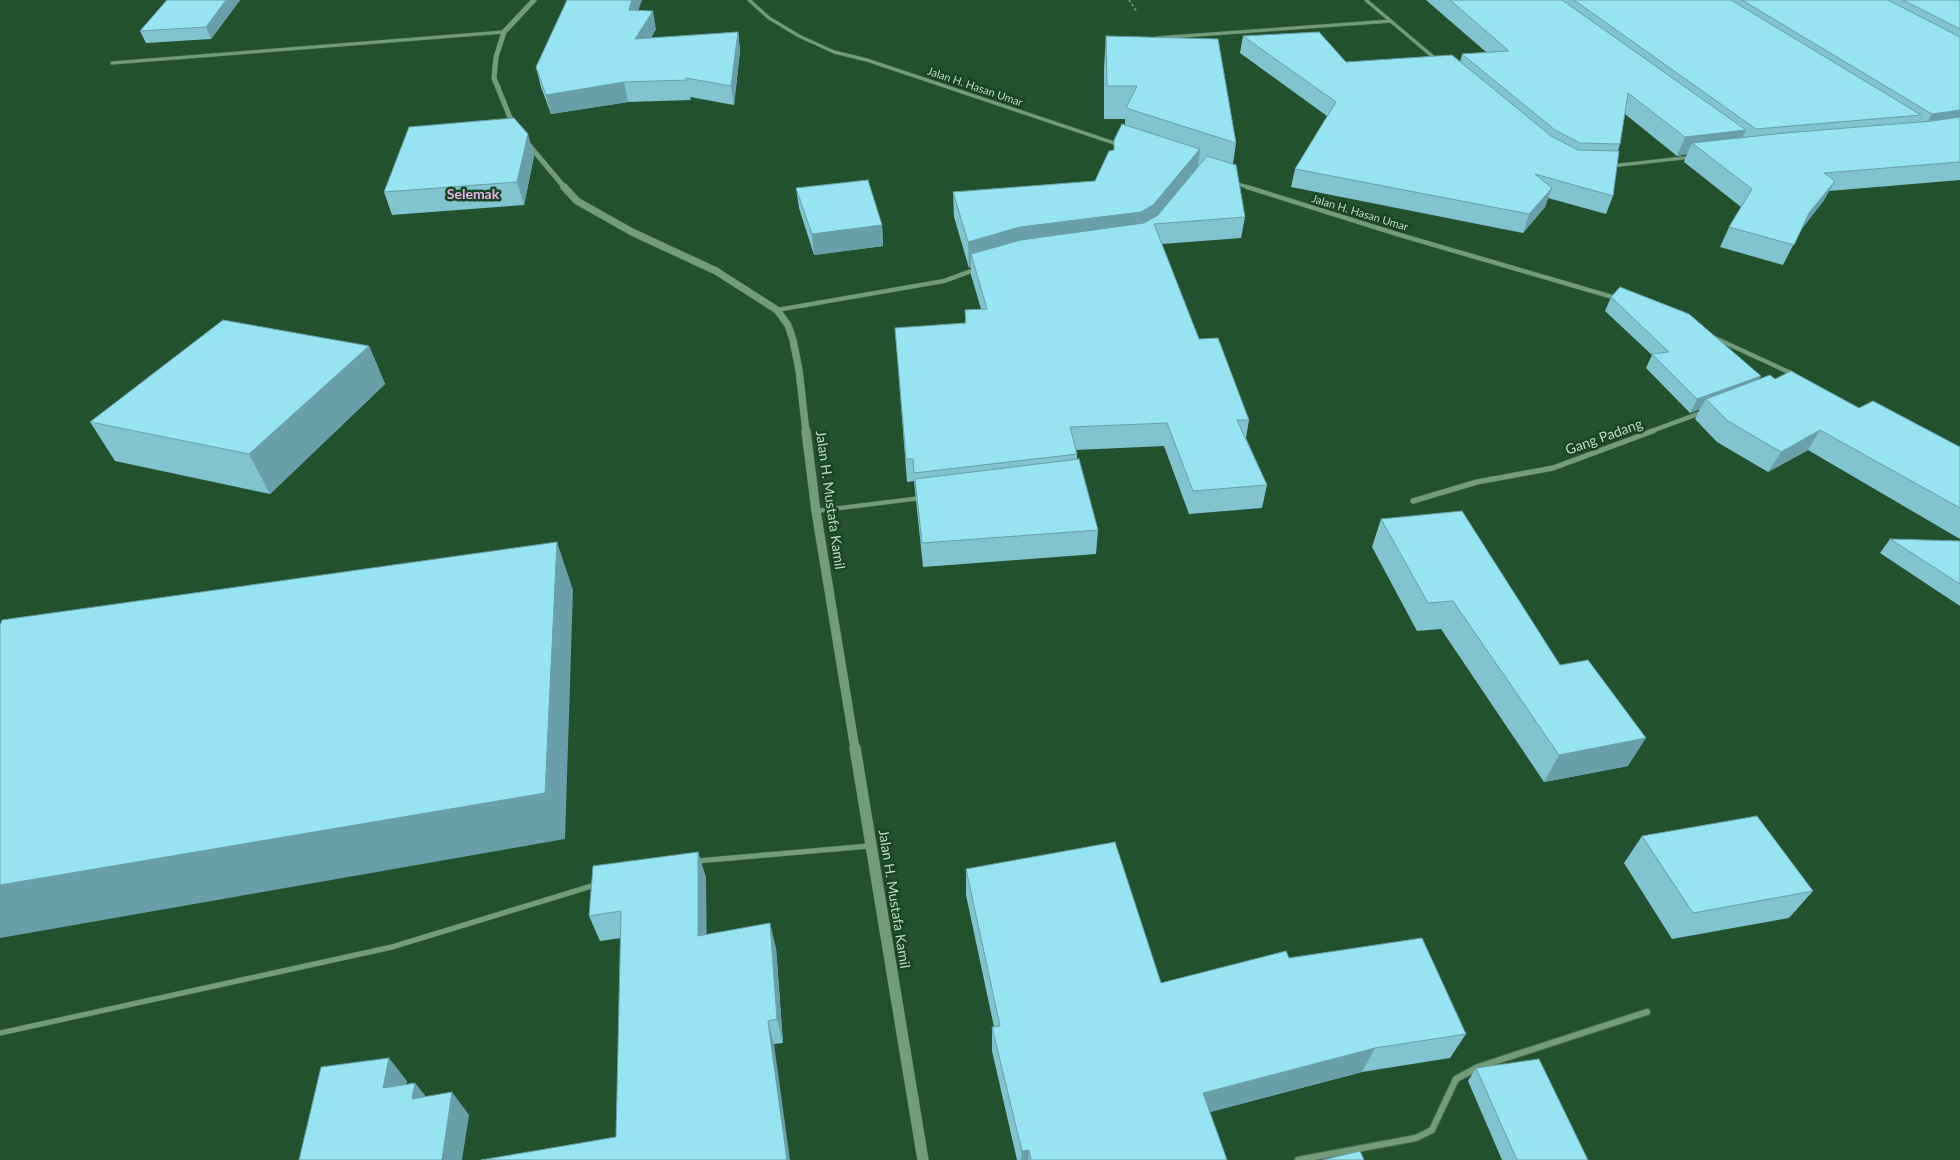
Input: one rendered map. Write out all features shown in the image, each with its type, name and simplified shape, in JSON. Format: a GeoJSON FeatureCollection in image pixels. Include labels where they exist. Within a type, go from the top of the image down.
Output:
{"type":"FeatureCollection","features":[{"type":"Feature","properties":{"kind":"street","name":"Jalan H. Mustafa Kamil"},"geometry":{"type":"LineString","coordinates":[[534,0],[504,32],[496,57],[494,78],[514,128],[536,151],[567,190],[578,200],[601,215],[662,247],[716,272],[761,298],[777,310],[788,326],[793,340],[799,370],[816,511],[923,1160]]}},
{"type":"Feature","properties":{"kind":"street","name":"Jalan H. Hasan Umar"},"geometry":{"type":"LineString","coordinates":[[749,0],[769,18],[799,36],[834,52],[867,60],[1125,146]]}},
{"type":"Feature","properties":{"kind":"street"},"geometry":{"type":"LineString","coordinates":[[1366,0],[1443,64]]}},
{"type":"Feature","properties":{"kind":"street"},"geometry":{"type":"LineString","coordinates":[[1155,38],[1391,21]]}},
{"type":"Feature","properties":{"kind":"street"},"geometry":{"type":"LineString","coordinates":[[112,63],[504,32]]}},
{"type":"Feature","properties":{"kind":"street"},"geometry":{"type":"LineString","coordinates":[[1606,166],[1700,156]]}},
{"type":"Feature","properties":{"kind":"street","name":"Jalan H. Hasan Umar"},"geometry":{"type":"LineString","coordinates":[[1230,181],[1400,235],[1618,298]]}},
{"type":"Feature","properties":{"kind":"street"},"geometry":{"type":"LineString","coordinates":[[777,310],[944,281],[986,266]]}},
{"type":"Feature","properties":{"kind":"street"},"geometry":{"type":"LineString","coordinates":[[1707,334],[1799,377],[1790,381]]}},
{"type":"Feature","properties":{"kind":"street","name":"Gang Padang"},"geometry":{"type":"LineString","coordinates":[[1413,501],[1477,482],[1553,468],[1705,412]]}},
{"type":"Feature","properties":{"kind":"street"},"geometry":{"type":"LineString","coordinates":[[1298,1160],[1416,1138],[1432,1130],[1456,1079],[1478,1067],[1647,1012]]}},
{"type":"Feature","properties":{"kind":"lane"},"geometry":{"type":"LineString","coordinates":[[816,511],[922,498]]}},
{"type":"Feature","properties":{"kind":"lane"},"geometry":{"type":"LineString","coordinates":[[694,861],[871,846]]}},
{"type":"Feature","properties":{"kind":"lane"},"geometry":{"type":"LineString","coordinates":[[0,1033],[392,947],[600,884]]}},
{"type":"Feature","properties":{"kind":"building"},"geometry":{"type":"Polygon","coordinates":[[[167,0],[226,0],[206,27],[140,31],[167,0]]]}},
{"type":"Feature","properties":{"kind":"building"},"geometry":{"type":"Polygon","coordinates":[[[567,0],[632,0],[629,10],[653,11],[635,39],[738,32],[731,86],[686,78],[687,80],[624,82],[546,95],[536,67],[567,0]]]}},
{"type":"Feature","properties":{"kind":"building"},"geometry":{"type":"Polygon","coordinates":[[[1450,0],[1562,0],[1746,130],[1685,137],[1628,93],[1620,144],[1580,143],[1555,130],[1462,54],[1509,51],[1450,0]]]}},
{"type":"Feature","properties":{"kind":"building"},"geometry":{"type":"Polygon","coordinates":[[[1574,0],[1731,0],[1921,115],[1756,129],[1574,0]]]}},
{"type":"Feature","properties":{"kind":"building"},"geometry":{"type":"Polygon","coordinates":[[[1742,0],[1888,0],[1960,37],[1960,110],[1932,114],[1742,0]]]}},
{"type":"Feature","properties":{"kind":"building"},"geometry":{"type":"Polygon","coordinates":[[[1903,0],[1960,0],[1960,29],[1903,0]]]}},
{"type":"Feature","properties":{"kind":"building"},"geometry":{"type":"Polygon","coordinates":[[[1319,32],[1346,62],[1452,55],[1551,136],[1578,150],[1619,151],[1613,196],[1535,174],[1552,188],[1529,214],[1295,169],[1336,102],[1243,36],[1319,32]]]}},
{"type":"Feature","properties":{"kind":"building"},"geometry":{"type":"Polygon","coordinates":[[[1106,36],[1218,39],[1236,143],[1126,108],[1137,86],[1107,86],[1106,36]]]}},
{"type":"Feature","properties":{"kind":"building"},"geometry":{"type":"Polygon","coordinates":[[[1960,117],[1960,162],[1824,173],[1835,181],[1809,213],[1794,245],[1729,227],[1752,189],[1692,143],[1932,121],[1960,117]]]}},
{"type":"Feature","properties":{"kind":"building"},"geometry":{"type":"Polygon","coordinates":[[[514,118],[528,134],[517,182],[384,192],[409,127],[514,118]]]}},
{"type":"Feature","properties":{"kind":"building"},"geometry":{"type":"Polygon","coordinates":[[[1122,124],[1200,149],[1153,205],[1141,212],[1020,227],[968,242],[953,192],[1095,181],[1109,151],[1114,150],[1114,140],[1122,124]]]}},
{"type":"Feature","properties":{"kind":"building"},"geometry":{"type":"Polygon","coordinates":[[[1207,156],[1236,165],[1245,217],[1154,224],[1199,339],[1218,338],[1249,420],[1237,420],[1267,485],[1193,491],[1167,423],[1070,427],[1077,454],[914,473],[913,459],[906,459],[895,328],[966,323],[965,310],[987,309],[971,254],[1021,240],[1144,223],[1158,215],[1207,156]]]}},
{"type":"Feature","properties":{"kind":"building"},"geometry":{"type":"Polygon","coordinates":[[[868,180],[882,225],[812,234],[796,188],[868,180]]]}},
{"type":"Feature","properties":{"kind":"building"},"geometry":{"type":"Polygon","coordinates":[[[1620,287],[1689,314],[1761,376],[1697,399],[1652,354],[1669,352],[1611,297],[1620,287]]]}},
{"type":"Feature","properties":{"kind":"building"},"geometry":{"type":"Polygon","coordinates":[[[223,320],[369,346],[249,454],[90,422],[223,320]]]}},
{"type":"Feature","properties":{"kind":"building"},"geometry":{"type":"Polygon","coordinates":[[[1791,371],[1859,408],[1873,401],[1960,447],[1960,508],[1820,430],[1781,452],[1728,421],[1706,399],[1770,375],[1775,379],[1791,371]]]}},
{"type":"Feature","properties":{"kind":"building"},"geometry":{"type":"Polygon","coordinates":[[[1079,459],[1098,530],[922,543],[915,479],[1079,459]]]}},
{"type":"Feature","properties":{"kind":"building"},"geometry":{"type":"Polygon","coordinates":[[[1462,511],[1560,665],[1588,660],[1646,738],[1559,755],[1453,601],[1428,603],[1381,519],[1462,511]]]}},
{"type":"Feature","properties":{"kind":"building"},"geometry":{"type":"Polygon","coordinates":[[[1890,539],[1960,541],[1960,584],[1890,539]]]}},
{"type":"Feature","properties":{"kind":"building"},"geometry":{"type":"Polygon","coordinates":[[[557,542],[545,793],[0,885],[0,625],[2,620],[557,542]]]}},
{"type":"Feature","properties":{"kind":"building"},"geometry":{"type":"Polygon","coordinates":[[[1757,816],[1813,891],[1693,913],[1642,836],[1757,816]]]}},
{"type":"Feature","properties":{"kind":"building"},"geometry":{"type":"Polygon","coordinates":[[[1115,842],[1161,983],[1286,951],[1289,958],[1422,938],[1466,1034],[1375,1048],[1203,1093],[1227,1160],[1031,1160],[1029,1150],[1022,1151],[992,1027],[1000,1026],[966,869],[1115,842]]]}},
{"type":"Feature","properties":{"kind":"building"},"geometry":{"type":"Polygon","coordinates":[[[698,852],[698,936],[770,923],[777,1019],[768,1021],[787,1160],[481,1160],[616,1137],[621,911],[589,916],[593,866],[698,852]]]}},
{"type":"Feature","properties":{"kind":"building"},"geometry":{"type":"Polygon","coordinates":[[[389,1058],[383,1088],[415,1083],[412,1099],[452,1092],[442,1160],[299,1160],[321,1067],[389,1058]]]}},
{"type":"Feature","properties":{"kind":"building"},"geometry":{"type":"Polygon","coordinates":[[[1539,1059],[1588,1160],[1517,1160],[1476,1068],[1539,1059]]]}},
{"type":"Feature","properties":{"kind":"building"},"geometry":{"type":"Polygon","coordinates":[[[1360,1151],[1364,1160],[1322,1160],[1360,1151]]]}},
{"type":"Feature","properties":{"kind":"district","name":"Selemak"},"geometry":{"type":"Point","coordinates":[473,194]}}]}
